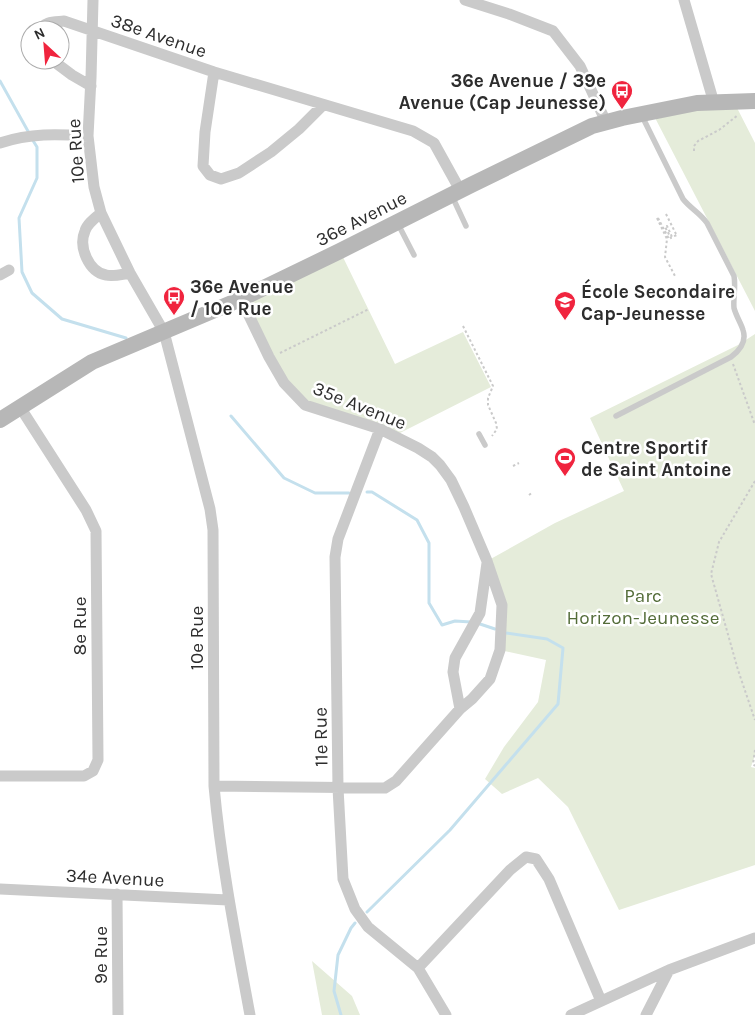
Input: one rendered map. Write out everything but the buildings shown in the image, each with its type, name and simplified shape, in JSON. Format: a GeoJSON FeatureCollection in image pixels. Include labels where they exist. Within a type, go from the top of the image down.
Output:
{"type":"FeatureCollection","features":[{"type":"Feature","properties":{"kind":"street","name":"10e Rue"},"geometry":{"type":"LineString","coordinates":[[93,0],[88,136],[94,187],[101,213],[130,273],[164,332],[210,509],[213,530],[214,786],[228,900],[250,1015]]}},
{"type":"Feature","properties":{"kind":"street"},"geometry":{"type":"LineString","coordinates":[[465,0],[553,31],[580,66],[606,122]]}},
{"type":"Feature","properties":{"kind":"street"},"geometry":{"type":"LineString","coordinates":[[684,0],[714,103]]}},
{"type":"Feature","properties":{"kind":"street"},"geometry":{"type":"LineString","coordinates":[[70,23],[92,30]]}},
{"type":"Feature","properties":{"kind":"street","name":"38e Avenue"},"geometry":{"type":"LineString","coordinates":[[92,30],[214,72],[413,131],[434,143],[456,192]]}},
{"type":"Feature","properties":{"kind":"street"},"geometry":{"type":"LineString","coordinates":[[65,70],[91,86]]}},
{"type":"Feature","properties":{"kind":"street","name":"38e Avenue"},"geometry":{"type":"LineString","coordinates":[[214,72],[205,132],[203,166],[210,175],[221,179],[239,173],[271,152],[299,129],[323,105]]}},
{"type":"Feature","properties":{"kind":"street","name":"36e Avenue"},"geometry":{"type":"LineString","coordinates":[[0,420],[92,362],[241,299],[592,126],[697,103],[755,101]]}},
{"type":"Feature","properties":{"kind":"street"},"geometry":{"type":"LineString","coordinates":[[0,143],[17,138],[56,134],[88,136]]}},
{"type":"Feature","properties":{"kind":"street"},"geometry":{"type":"LineString","coordinates":[[101,213],[84,230],[85,258],[94,269],[106,275],[130,273]]}},
{"type":"Feature","properties":{"kind":"street","name":"35e Avenue"},"geometry":{"type":"LineString","coordinates":[[214,786],[385,788],[396,781],[460,709],[490,679],[500,650],[502,605],[487,561],[464,507],[451,480],[440,465],[418,448],[380,429],[305,405],[284,383],[269,357],[241,299]]}},
{"type":"Feature","properties":{"kind":"street","name":"8e Rue"},"geometry":{"type":"LineString","coordinates":[[0,776],[84,776],[93,771],[98,760],[96,531],[86,510],[20,407]]}},
{"type":"Feature","properties":{"kind":"street","name":"11e Rue"},"geometry":{"type":"LineString","coordinates":[[380,429],[338,539],[335,557],[338,788],[343,879],[355,909],[368,927],[418,968],[446,1015]]}},
{"type":"Feature","properties":{"kind":"street"},"geometry":{"type":"LineString","coordinates":[[460,709],[453,672],[455,658],[480,613],[487,561]]}},
{"type":"Feature","properties":{"kind":"street"},"geometry":{"type":"LineString","coordinates":[[418,968],[510,870],[526,857],[536,859],[549,879],[601,1001]]}},
{"type":"Feature","properties":{"kind":"street","name":"34e Avenue"},"geometry":{"type":"LineString","coordinates":[[0,889],[228,900]]}},
{"type":"Feature","properties":{"kind":"street","name":"9e Rue"},"geometry":{"type":"LineString","coordinates":[[115,1014],[117,894]]}},
{"type":"Feature","properties":{"kind":"street"},"geometry":{"type":"LineString","coordinates":[[571,1015],[669,970],[755,938]]}},
{"type":"Feature","properties":{"kind":"street"},"geometry":{"type":"LineString","coordinates":[[646,1015],[669,970]]}},
{"type":"Feature","properties":{"kind":"lane"},"geometry":{"type":"LineString","coordinates":[[616,416],[731,357],[740,351],[744,339],[744,331],[734,308],[736,284],[734,276],[707,223],[683,199],[641,114]]}},
{"type":"Feature","properties":{"kind":"lane"},"geometry":{"type":"LineString","coordinates":[[456,192],[466,226]]}},
{"type":"Feature","properties":{"kind":"lane"},"geometry":{"type":"LineString","coordinates":[[397,222],[414,255]]}},
{"type":"Feature","properties":{"kind":"lane"},"geometry":{"type":"LineString","coordinates":[[479,434],[485,445]]}},
{"type":"Feature","properties":{"kind":"path"},"geometry":{"type":"LineString","coordinates":[[694,151],[694,146],[698,141],[719,130],[741,111]]}},
{"type":"Feature","properties":{"kind":"path"},"geometry":{"type":"LineString","coordinates":[[666,214],[677,235],[672,237],[667,226],[665,227],[671,238],[669,239],[657,218],[667,239],[665,257],[675,276]]}},
{"type":"Feature","properties":{"kind":"path"},"geometry":{"type":"LineString","coordinates":[[277,355],[369,309]]}},
{"type":"Feature","properties":{"kind":"path"},"geometry":{"type":"LineString","coordinates":[[462,326],[493,386],[488,398],[488,405],[497,429],[492,436]]}},
{"type":"Feature","properties":{"kind":"path"},"geometry":{"type":"LineString","coordinates":[[731,357],[755,425]]}},
{"type":"Feature","properties":{"kind":"path"},"geometry":{"type":"LineString","coordinates":[[514,466],[519,463]]}},
{"type":"Feature","properties":{"kind":"path"},"geometry":{"type":"LineString","coordinates":[[755,480],[719,542],[711,574],[738,670],[755,720]]}},
{"type":"Feature","properties":{"kind":"path"},"geometry":{"type":"LineString","coordinates":[[528,495],[533,492]]}},
{"type":"Feature","properties":{"kind":"path"},"geometry":{"type":"LineString","coordinates":[[755,750],[753,764],[755,766]]}},
{"type":"Feature","properties":{"kind":"green space"},"geometry":{"type":"Polygon","coordinates":[[[734,102],[755,143],[755,311],[652,112],[734,102]]]}},
{"type":"Feature","properties":{"kind":"green space"},"geometry":{"type":"Polygon","coordinates":[[[340,251],[395,364],[463,332],[491,387],[394,436],[305,405],[284,383],[241,299],[340,251]]]}},
{"type":"Feature","properties":{"kind":"green space","name":"Parc Horizon-Jeunesse"},"geometry":{"type":"Polygon","coordinates":[[[755,334],[755,755],[751,767],[755,768],[755,865],[619,910],[568,807],[538,778],[502,794],[485,779],[504,747],[538,702],[546,660],[500,650],[502,605],[487,561],[555,523],[624,491],[590,418],[738,345],[755,334]]]}},
{"type":"Feature","properties":{"kind":"green space"},"geometry":{"type":"Polygon","coordinates":[[[312,961],[352,996],[360,1015],[322,1015],[312,961]]]}},
{"type":"Feature","properties":{"kind":"waterway"},"geometry":{"type":"LineString","coordinates":[[0,81],[29,133]]}},
{"type":"Feature","properties":{"kind":"waterway"},"geometry":{"type":"LineString","coordinates":[[32,139],[37,147],[37,178],[19,218],[22,272],[32,293],[62,319],[126,338]]}},
{"type":"Feature","properties":{"kind":"waterway"},"geometry":{"type":"LineString","coordinates":[[231,416],[284,478],[315,493],[349,493]]}},
{"type":"Feature","properties":{"kind":"waterway"},"geometry":{"type":"LineString","coordinates":[[367,492],[372,492],[417,520],[429,543],[429,603],[442,625],[455,621],[471,622]]}},
{"type":"Feature","properties":{"kind":"waterway"},"geometry":{"type":"LineString","coordinates":[[480,624],[495,629]]}},
{"type":"Feature","properties":{"kind":"waterway"},"geometry":{"type":"LineString","coordinates":[[367,912],[450,830],[558,704],[563,648],[547,639],[506,633]]}},
{"type":"Feature","properties":{"kind":"waterway"},"geometry":{"type":"LineString","coordinates":[[341,1015],[334,991],[338,955],[355,923]]}},
{"type":"Feature","properties":{"kind":"place","name":"36e Avenue / 39e Avenue (Cap Jeunesse)"},"geometry":{"type":"Point","coordinates":[622,110]}},
{"type":"Feature","properties":{"kind":"place","name":"36e Avenue / 10e Rue"},"geometry":{"type":"Point","coordinates":[174,316]}},
{"type":"Feature","properties":{"kind":"place","name":"École Secondaire Cap-Jeunesse"},"geometry":{"type":"Point","coordinates":[565,321]}},
{"type":"Feature","properties":{"kind":"place","name":"Centre Sportif de Saint Antoine"},"geometry":{"type":"Point","coordinates":[565,477]}}]}
